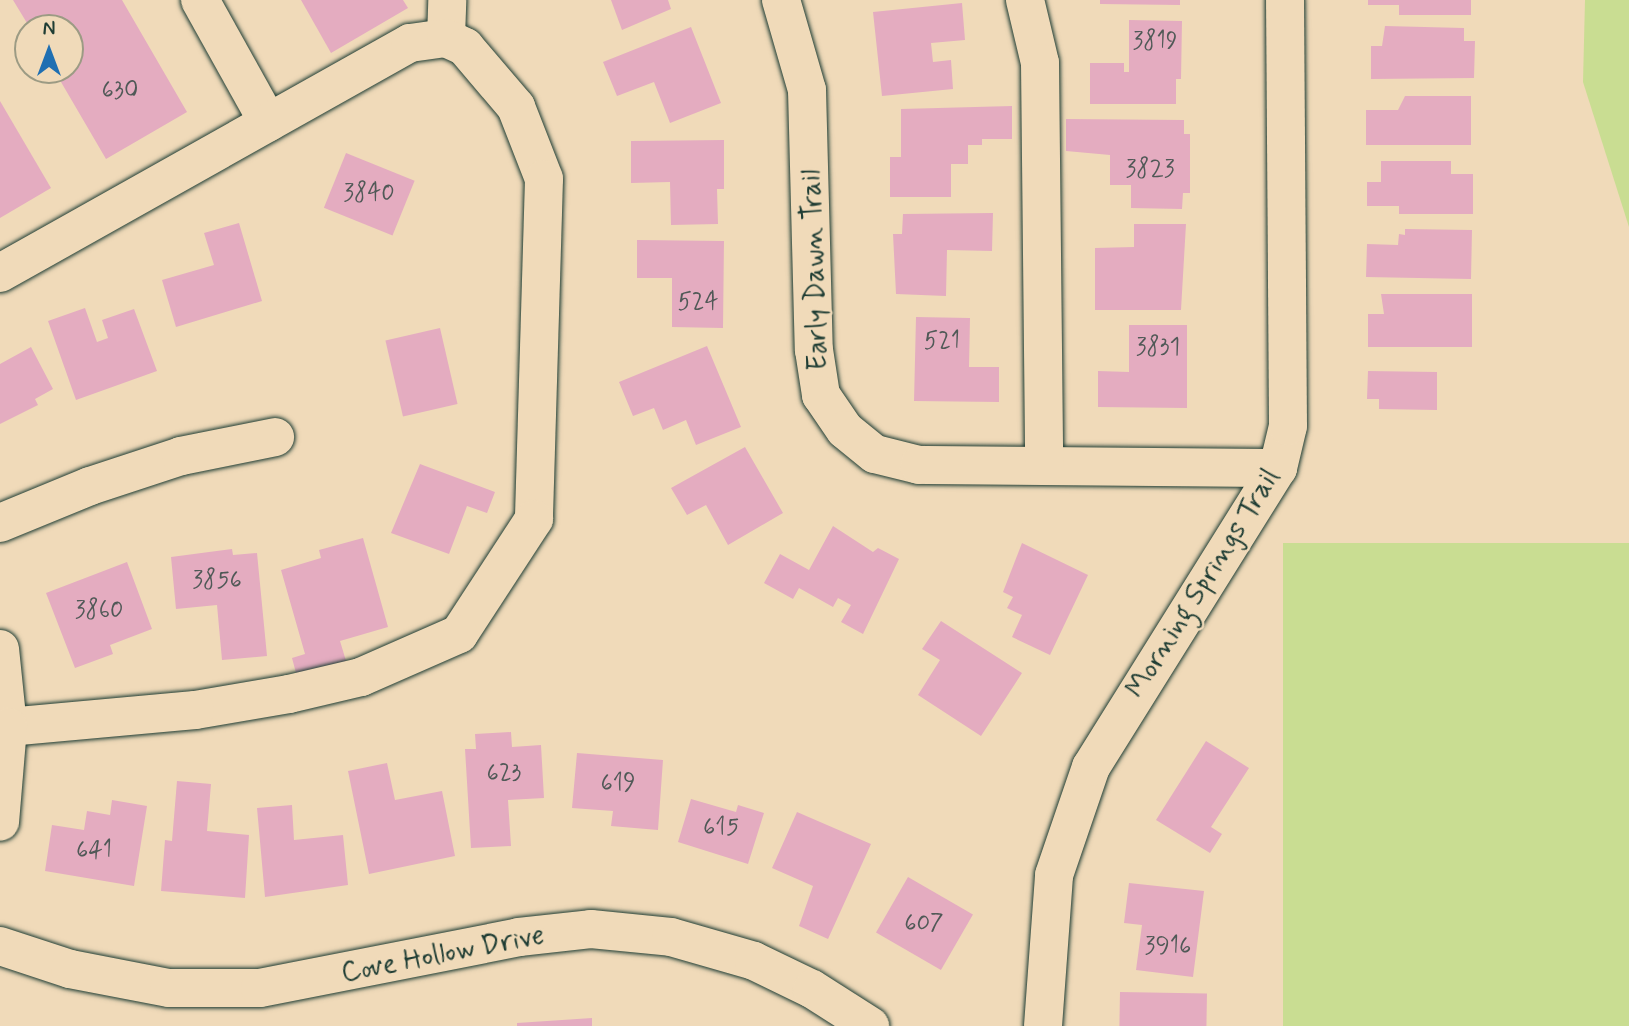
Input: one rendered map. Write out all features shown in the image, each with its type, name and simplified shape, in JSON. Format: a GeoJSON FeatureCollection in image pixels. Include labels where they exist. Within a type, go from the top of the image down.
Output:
{"type":"FeatureCollection","features":[{"type":"Feature","properties":{"kind":"street"},"geometry":{"type":"LineString","coordinates":[[200,0],[268,122]]}},
{"type":"Feature","properties":{"kind":"street"},"geometry":{"type":"LineString","coordinates":[[446,38],[447,0]]}},
{"type":"Feature","properties":{"kind":"street","name":"Early Dawn Trail"},"geometry":{"type":"LineString","coordinates":[[781,0],[807,90],[814,350],[821,395],[845,430],[875,454],[919,465],[1278,468]]}},
{"type":"Feature","properties":{"kind":"street"},"geometry":{"type":"LineString","coordinates":[[1025,0],[1040,63],[1044,466]]}},
{"type":"Feature","properties":{"kind":"street","name":"Morning Springs Trail"},"geometry":{"type":"LineString","coordinates":[[1043,1026],[1054,875],[1091,767],[1278,468],[1288,426],[1285,0]]}},
{"type":"Feature","properties":{"kind":"street"},"geometry":{"type":"LineString","coordinates":[[0,273],[410,43],[446,38],[465,47],[516,107],[544,179],[534,519],[459,634],[361,677],[195,710],[8,727]]}},
{"type":"Feature","properties":{"kind":"street"},"geometry":{"type":"LineString","coordinates":[[0,523],[90,486],[181,456],[275,437]]}},
{"type":"Feature","properties":{"kind":"street"},"geometry":{"type":"LineString","coordinates":[[0,649],[8,727],[0,822]]}},
{"type":"Feature","properties":{"kind":"street","name":"Cove Hollow Drive"},"geometry":{"type":"LineString","coordinates":[[0,946],[70,969],[169,988],[260,988],[519,937],[591,929],[671,937],[754,961],[812,989],[870,1026]]}},
{"type":"Feature","properties":{"kind":"green space"},"geometry":{"type":"Polygon","coordinates":[[[1585,0],[1629,0],[1629,227],[1583,82],[1585,0]]]}},
{"type":"Feature","properties":{"kind":"green space"},"geometry":{"type":"Polygon","coordinates":[[[1283,543],[1629,543],[1629,1026],[1283,1026],[1283,543]]]}},
{"type":"Feature","properties":{"kind":"building"},"geometry":{"type":"Polygon","coordinates":[[[13,0],[122,0],[187,112],[106,159],[62,84],[84,84],[84,14],[22,14],[13,0]]]}},
{"type":"Feature","properties":{"kind":"building"},"geometry":{"type":"Polygon","coordinates":[[[301,0],[403,0],[408,8],[331,53],[301,0]]]}},
{"type":"Feature","properties":{"kind":"building"},"geometry":{"type":"Polygon","coordinates":[[[611,0],[668,0],[671,9],[622,30],[611,0]]]}},
{"type":"Feature","properties":{"kind":"building"},"geometry":{"type":"Polygon","coordinates":[[[1100,0],[1180,0],[1180,5],[1100,4],[1100,0]]]}},
{"type":"Feature","properties":{"kind":"building"},"geometry":{"type":"Polygon","coordinates":[[[1368,0],[1471,0],[1471,15],[1399,15],[1399,5],[1368,5],[1368,0]]]}},
{"type":"Feature","properties":{"kind":"building"},"geometry":{"type":"Polygon","coordinates":[[[962,3],[965,40],[931,43],[933,62],[951,60],[953,89],[882,96],[873,12],[962,3]]]}},
{"type":"Feature","properties":{"kind":"building"},"geometry":{"type":"Polygon","coordinates":[[[1129,20],[1182,21],[1181,79],[1176,79],[1176,104],[1090,104],[1090,63],[1124,63],[1124,72],[1129,72],[1129,20]]]}},
{"type":"Feature","properties":{"kind":"building"},"geometry":{"type":"Polygon","coordinates":[[[1385,26],[1464,28],[1464,41],[1475,41],[1474,78],[1371,79],[1371,46],[1382,46],[1385,26]]]}},
{"type":"Feature","properties":{"kind":"building"},"geometry":{"type":"Polygon","coordinates":[[[691,27],[721,103],[670,123],[654,82],[617,96],[603,62],[691,27]]]}},
{"type":"Feature","properties":{"kind":"building"},"geometry":{"type":"Polygon","coordinates":[[[1405,96],[1471,96],[1471,145],[1366,145],[1366,110],[1398,110],[1405,96]]]}},
{"type":"Feature","properties":{"kind":"building"},"geometry":{"type":"Polygon","coordinates":[[[0,101],[51,188],[0,218],[0,101]]]}},
{"type":"Feature","properties":{"kind":"building"},"geometry":{"type":"Polygon","coordinates":[[[1012,106],[1012,139],[982,139],[982,145],[968,145],[968,164],[951,164],[951,197],[890,197],[890,157],[901,157],[901,109],[1012,106]]]}},
{"type":"Feature","properties":{"kind":"building"},"geometry":{"type":"Polygon","coordinates":[[[1066,119],[1184,120],[1184,134],[1190,134],[1190,193],[1183,193],[1182,209],[1131,208],[1131,185],[1110,185],[1110,155],[1066,151],[1066,119]]]}},
{"type":"Feature","properties":{"kind":"building"},"geometry":{"type":"Polygon","coordinates":[[[724,140],[724,189],[717,189],[718,224],[671,225],[670,182],[631,183],[631,141],[724,140]]]}},
{"type":"Feature","properties":{"kind":"building"},"geometry":{"type":"Polygon","coordinates":[[[346,153],[415,181],[393,235],[324,208],[346,153]]]}},
{"type":"Feature","properties":{"kind":"building"},"geometry":{"type":"Polygon","coordinates":[[[1381,161],[1451,161],[1451,174],[1473,174],[1473,214],[1399,214],[1399,206],[1367,206],[1367,182],[1381,182],[1381,161]]]}},
{"type":"Feature","properties":{"kind":"building"},"geometry":{"type":"Polygon","coordinates":[[[993,213],[992,251],[947,250],[946,296],[896,294],[893,234],[902,234],[903,214],[993,213]]]}},
{"type":"Feature","properties":{"kind":"building"},"geometry":{"type":"Polygon","coordinates":[[[239,223],[262,301],[176,327],[162,280],[214,265],[204,233],[239,223]]]}},
{"type":"Feature","properties":{"kind":"building"},"geometry":{"type":"Polygon","coordinates":[[[1134,224],[1186,224],[1181,310],[1095,310],[1095,248],[1134,247],[1134,224]]]}},
{"type":"Feature","properties":{"kind":"building"},"geometry":{"type":"Polygon","coordinates":[[[1405,229],[1472,230],[1471,279],[1366,277],[1367,244],[1398,245],[1399,234],[1405,235],[1405,229]]]}},
{"type":"Feature","properties":{"kind":"building"},"geometry":{"type":"Polygon","coordinates":[[[637,240],[724,241],[723,328],[672,327],[672,278],[637,278],[637,240]]]}},
{"type":"Feature","properties":{"kind":"building"},"geometry":{"type":"Polygon","coordinates":[[[1381,294],[1472,294],[1472,347],[1368,347],[1368,314],[1384,314],[1381,294]]]}},
{"type":"Feature","properties":{"kind":"building"},"geometry":{"type":"Polygon","coordinates":[[[85,308],[97,342],[108,338],[102,320],[134,309],[157,371],[76,400],[48,321],[85,308]]]}},
{"type":"Feature","properties":{"kind":"building"},"geometry":{"type":"Polygon","coordinates":[[[916,317],[970,318],[969,367],[999,367],[999,402],[914,401],[916,317]]]}},
{"type":"Feature","properties":{"kind":"building"},"geometry":{"type":"Polygon","coordinates":[[[1129,325],[1187,325],[1187,408],[1098,407],[1098,371],[1129,372],[1129,325]]]}},
{"type":"Feature","properties":{"kind":"building"},"geometry":{"type":"Polygon","coordinates":[[[440,328],[458,404],[403,417],[385,341],[440,328]]]}},
{"type":"Feature","properties":{"kind":"building"},"geometry":{"type":"Polygon","coordinates":[[[707,346],[741,427],[696,445],[686,420],[663,430],[654,408],[633,416],[619,382],[707,346]]]}},
{"type":"Feature","properties":{"kind":"building"},"geometry":{"type":"Polygon","coordinates":[[[31,347],[53,389],[35,399],[38,405],[0,424],[0,364],[31,347]]]}},
{"type":"Feature","properties":{"kind":"building"},"geometry":{"type":"Polygon","coordinates":[[[1368,371],[1437,372],[1437,410],[1379,409],[1379,399],[1367,399],[1368,371]]]}},
{"type":"Feature","properties":{"kind":"building"},"geometry":{"type":"Polygon","coordinates":[[[745,447],[783,513],[728,545],[706,505],[687,515],[671,488],[745,447]]]}},
{"type":"Feature","properties":{"kind":"building"},"geometry":{"type":"Polygon","coordinates":[[[420,464],[495,492],[487,513],[467,506],[449,554],[391,533],[420,464]]]}},
{"type":"Feature","properties":{"kind":"building"},"geometry":{"type":"Polygon","coordinates":[[[833,526],[873,552],[878,548],[899,559],[863,634],[841,622],[851,605],[838,598],[833,607],[799,588],[793,599],[764,583],[780,554],[809,570],[833,526]]]}},
{"type":"Feature","properties":{"kind":"building"},"geometry":{"type":"Polygon","coordinates":[[[363,538],[388,627],[340,641],[350,674],[300,688],[292,658],[305,654],[281,570],[321,558],[319,550],[363,538]]]}},
{"type":"Feature","properties":{"kind":"building"},"geometry":{"type":"Polygon","coordinates":[[[1022,543],[1088,575],[1050,655],[1012,637],[1022,615],[1007,608],[1013,597],[1003,592],[1022,543]]]}},
{"type":"Feature","properties":{"kind":"building"},"geometry":{"type":"Polygon","coordinates":[[[232,549],[233,555],[257,553],[267,656],[222,660],[217,605],[176,609],[171,557],[232,549]]]}},
{"type":"Feature","properties":{"kind":"building"},"geometry":{"type":"Polygon","coordinates":[[[127,562],[152,629],[110,645],[113,654],[75,668],[46,593],[127,562]]]}},
{"type":"Feature","properties":{"kind":"building"},"geometry":{"type":"Polygon","coordinates":[[[941,621],[1022,673],[981,736],[918,695],[940,660],[922,649],[941,621]]]}},
{"type":"Feature","properties":{"kind":"building"},"geometry":{"type":"Polygon","coordinates":[[[511,732],[512,747],[541,745],[544,798],[508,800],[511,846],[471,848],[465,749],[476,749],[475,734],[511,732]]]}},
{"type":"Feature","properties":{"kind":"building"},"geometry":{"type":"Polygon","coordinates":[[[1206,741],[1249,768],[1211,827],[1222,834],[1210,853],[1156,820],[1206,741]]]}},
{"type":"Feature","properties":{"kind":"building"},"geometry":{"type":"Polygon","coordinates":[[[577,753],[663,760],[658,830],[611,826],[613,811],[572,808],[577,753]]]}},
{"type":"Feature","properties":{"kind":"building"},"geometry":{"type":"Polygon","coordinates":[[[387,763],[395,800],[442,791],[455,856],[369,874],[348,771],[387,763]]]}},
{"type":"Feature","properties":{"kind":"building"},"geometry":{"type":"Polygon","coordinates":[[[177,781],[211,784],[207,831],[249,835],[245,898],[161,891],[165,840],[172,841],[177,781]]]}},
{"type":"Feature","properties":{"kind":"building"},"geometry":{"type":"Polygon","coordinates":[[[691,799],[736,812],[738,805],[764,813],[748,864],[678,842],[691,799]]]}},
{"type":"Feature","properties":{"kind":"building"},"geometry":{"type":"Polygon","coordinates":[[[112,800],[147,806],[134,886],[45,871],[52,825],[84,830],[87,811],[110,815],[112,800]]]}},
{"type":"Feature","properties":{"kind":"building"},"geometry":{"type":"Polygon","coordinates":[[[292,805],[294,840],[343,835],[348,885],[265,897],[257,808],[292,805]]]}},
{"type":"Feature","properties":{"kind":"building"},"geometry":{"type":"Polygon","coordinates":[[[797,812],[871,844],[828,939],[799,926],[813,886],[772,868],[797,812]]]}},
{"type":"Feature","properties":{"kind":"building"},"geometry":{"type":"Polygon","coordinates":[[[908,877],[973,914],[941,970],[876,932],[908,877]]]}},
{"type":"Feature","properties":{"kind":"building"},"geometry":{"type":"Polygon","coordinates":[[[1129,883],[1204,891],[1193,977],[1136,970],[1142,925],[1124,923],[1129,883]]]}},
{"type":"Feature","properties":{"kind":"building"},"geometry":{"type":"Polygon","coordinates":[[[1120,992],[1207,994],[1206,1026],[1119,1026],[1120,992]]]}},
{"type":"Feature","properties":{"kind":"building"},"geometry":{"type":"Polygon","coordinates":[[[592,1018],[592,1026],[517,1026],[517,1023],[592,1018]]]}}]}
